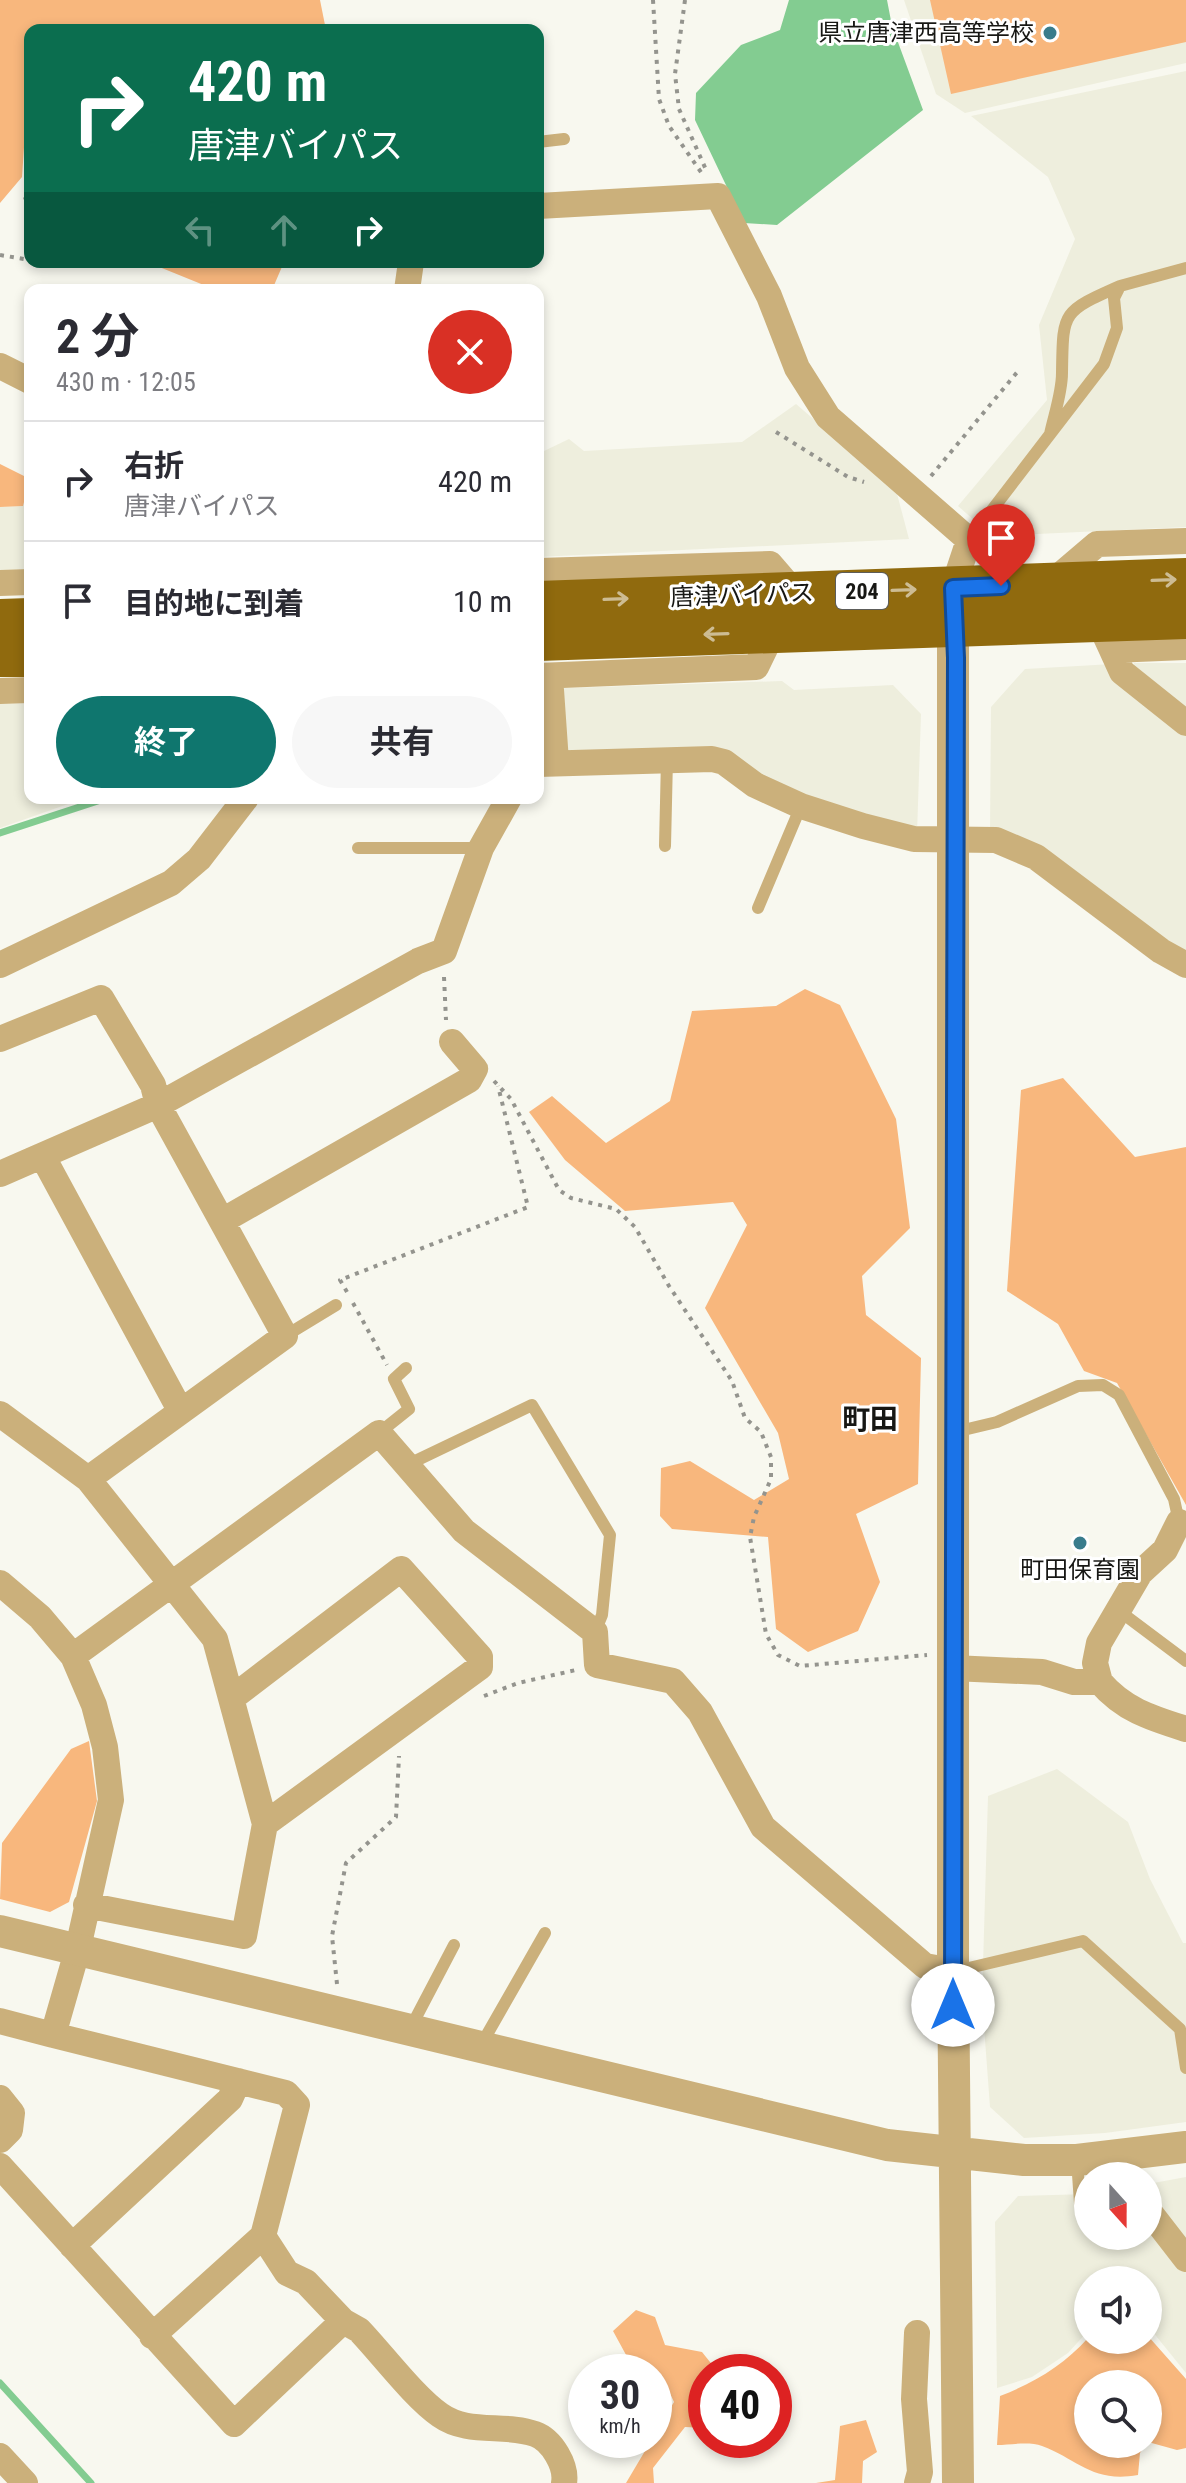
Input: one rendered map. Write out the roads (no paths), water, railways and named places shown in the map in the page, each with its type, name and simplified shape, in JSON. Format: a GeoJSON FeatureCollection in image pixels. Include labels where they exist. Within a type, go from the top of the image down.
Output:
{"type":"FeatureCollection","features":[{"type":"Feature","properties":{"kind":"highway","name":"唐津バイパス"},"geometry":{"type":"LineString","coordinates":[[544,663],[954,607],[1050,584],[1186,579]]}},
{"type":"Feature","properties":{"kind":"highway","name":"唐津バイパス"},"geometry":{"type":"LineString","coordinates":[[544,602],[795,593],[954,607],[1106,637],[1186,618]]}},
{"type":"Feature","properties":{"kind":"highway"},"geometry":{"type":"LineString","coordinates":[[0,620],[24,619]]}},
{"type":"Feature","properties":{"kind":"highway"},"geometry":{"type":"LineString","coordinates":[[0,656],[24,656]]}},
{"type":"Feature","properties":{"kind":"street"},"geometry":{"type":"LineString","coordinates":[[544,206],[718,196],[769,296],[797,368],[828,417],[969,540],[954,607],[953,1433],[940,1661],[953,1971],[958,2483]]}},
{"type":"Feature","properties":{"kind":"street"},"geometry":{"type":"LineString","coordinates":[[0,366],[24,378]]}},
{"type":"Feature","properties":{"kind":"street"},"geometry":{"type":"LineString","coordinates":[[1050,584],[1097,544],[1186,541]]}},
{"type":"Feature","properties":{"kind":"street"},"geometry":{"type":"LineString","coordinates":[[544,571],[770,564],[795,593]]}},
{"type":"Feature","properties":{"kind":"street"},"geometry":{"type":"LineString","coordinates":[[0,583],[24,582]]}},
{"type":"Feature","properties":{"kind":"street"},"geometry":{"type":"LineString","coordinates":[[1106,637],[1186,647]]}},
{"type":"Feature","properties":{"kind":"street"},"geometry":{"type":"LineString","coordinates":[[1106,637],[1122,672],[1186,723]]}},
{"type":"Feature","properties":{"kind":"street"},"geometry":{"type":"LineString","coordinates":[[544,673],[551,690],[547,763],[667,759],[724,762],[755,785],[801,806],[914,839],[996,840],[1036,857],[1136,933],[1186,965]]}},
{"type":"Feature","properties":{"kind":"street"},"geometry":{"type":"LineString","coordinates":[[0,691],[24,690]]}},
{"type":"Feature","properties":{"kind":"street"},"geometry":{"type":"LineString","coordinates":[[0,965],[171,883],[199,859],[241,804]]}},
{"type":"Feature","properties":{"kind":"street"},"geometry":{"type":"LineString","coordinates":[[0,1174],[158,1105],[418,961],[444,951],[481,848],[506,804]]}},
{"type":"Feature","properties":{"kind":"street"},"geometry":{"type":"LineString","coordinates":[[0,1039],[101,998],[153,1085],[158,1105],[285,1336],[88,1479]]}},
{"type":"Feature","properties":{"kind":"street"},"geometry":{"type":"LineString","coordinates":[[222,1221],[469,1080],[475,1069],[452,1042]]}},
{"type":"Feature","properties":{"kind":"street"},"geometry":{"type":"LineString","coordinates":[[43,1157],[180,1410]]}},
{"type":"Feature","properties":{"kind":"street"},"geometry":{"type":"LineString","coordinates":[[0,1414],[88,1479],[215,1639],[265,1824],[244,1936],[86,1905]]}},
{"type":"Feature","properties":{"kind":"street"},"geometry":{"type":"LineString","coordinates":[[73,1656],[379,1433],[464,1531],[595,1632],[597,1665],[673,1681],[700,1712],[763,1827],[925,1966],[953,1971]]}},
{"type":"Feature","properties":{"kind":"street"},"geometry":{"type":"LineString","coordinates":[[1179,1522],[1165,1550],[1140,1573],[1099,1643],[1095,1663],[1100,1682],[1114,1698],[1133,1712],[1186,1729]]}},
{"type":"Feature","properties":{"kind":"street"},"geometry":{"type":"LineString","coordinates":[[232,1698],[401,1569],[480,1657],[480,1667],[265,1824]]}},
{"type":"Feature","properties":{"kind":"street"},"geometry":{"type":"LineString","coordinates":[[0,1583],[40,1617],[73,1656],[101,1733],[111,1800],[78,1948],[53,2035]]}},
{"type":"Feature","properties":{"kind":"street"},"geometry":{"type":"LineString","coordinates":[[940,1661],[1042,1672],[1074,1682],[1100,1682]]}},
{"type":"Feature","properties":{"kind":"street"},"geometry":{"type":"LineString","coordinates":[[0,1931],[873,2142],[957,2155],[1090,2162]]}},
{"type":"Feature","properties":{"kind":"street"},"geometry":{"type":"LineString","coordinates":[[0,2021],[286,2093],[297,2105],[263,2236],[152,2336]]}},
{"type":"Feature","properties":{"kind":"street"},"geometry":{"type":"LineString","coordinates":[[72,2246],[230,2099],[238,2081]]}},
{"type":"Feature","properties":{"kind":"street"},"geometry":{"type":"LineString","coordinates":[[0,2098],[12,2113],[10,2130],[0,2140]]}},
{"type":"Feature","properties":{"kind":"street"},"geometry":{"type":"LineString","coordinates":[[1132,2162],[1186,2147]]}},
{"type":"Feature","properties":{"kind":"street"},"geometry":{"type":"LineString","coordinates":[[0,2166],[234,2424],[343,2321]]}},
{"type":"Feature","properties":{"kind":"street"},"geometry":{"type":"LineString","coordinates":[[1162,2228],[1186,2259]]}},
{"type":"Feature","properties":{"kind":"street"},"geometry":{"type":"LineString","coordinates":[[263,2236],[287,2273],[306,2282],[343,2321],[359,2330],[440,2415],[475,2428],[536,2434],[556,2452],[566,2473],[564,2483]]}},
{"type":"Feature","properties":{"kind":"street"},"geometry":{"type":"LineString","coordinates":[[917,2333],[914,2399],[920,2472],[917,2483]]}},
{"type":"Feature","properties":{"kind":"street"},"geometry":{"type":"LineString","coordinates":[[0,2456],[25,2483]]}},
{"type":"Feature","properties":{"kind":"lane"},"geometry":{"type":"LineString","coordinates":[[544,141],[564,139]]}},
{"type":"Feature","properties":{"kind":"lane"},"geometry":{"type":"LineString","coordinates":[[1049,438],[1062,376],[1060,341],[1067,316],[1089,299],[1120,286],[1186,268]]}},
{"type":"Feature","properties":{"kind":"lane"},"geometry":{"type":"LineString","coordinates":[[969,540],[1104,364],[1117,328],[1114,298],[1120,286]]}},
{"type":"Feature","properties":{"kind":"lane"},"geometry":{"type":"LineString","coordinates":[[665,846],[667,759]]}},
{"type":"Feature","properties":{"kind":"lane"},"geometry":{"type":"LineString","coordinates":[[758,908],[801,806]]}},
{"type":"Feature","properties":{"kind":"lane"},"geometry":{"type":"LineString","coordinates":[[358,848],[481,848]]}},
{"type":"Feature","properties":{"kind":"lane"},"geometry":{"type":"LineString","coordinates":[[285,1336],[336,1305]]}},
{"type":"Feature","properties":{"kind":"lane"},"geometry":{"type":"LineString","coordinates":[[379,1433],[409,1409],[394,1379],[406,1368]]}},
{"type":"Feature","properties":{"kind":"lane"},"geometry":{"type":"LineString","coordinates":[[953,1433],[997,1422],[1078,1386],[1103,1385],[1119,1395],[1174,1499],[1179,1522]]}},
{"type":"Feature","properties":{"kind":"lane"},"geometry":{"type":"LineString","coordinates":[[407,1465],[532,1405],[610,1535],[602,1615],[595,1632]]}},
{"type":"Feature","properties":{"kind":"lane"},"geometry":{"type":"LineString","coordinates":[[1118,1610],[1186,1661]]}},
{"type":"Feature","properties":{"kind":"lane"},"geometry":{"type":"LineString","coordinates":[[480,2046],[545,1933]]}},
{"type":"Feature","properties":{"kind":"lane"},"geometry":{"type":"LineString","coordinates":[[953,1971],[1083,1941],[1180,2029],[1186,2068]]}},
{"type":"Feature","properties":{"kind":"lane"},"geometry":{"type":"LineString","coordinates":[[410,2029],[454,1945]]}},
{"type":"Feature","properties":{"kind":"waterway"},"geometry":{"type":"LineString","coordinates":[[0,833],[89,804]]}},
{"type":"Feature","properties":{"kind":"waterway"},"geometry":{"type":"LineString","coordinates":[[0,2383],[91,2483]]}},
{"type":"Feature","properties":{"kind":"place","name":"県立唐津西高等学校"},"geometry":{"type":"Point","coordinates":[1050,33]}},
{"type":"Feature","properties":{"kind":"place","name":"町田保育園"},"geometry":{"type":"Point","coordinates":[1080,1543]}},
{"type":"Feature","properties":{"kind":"district","name":"町田"},"geometry":{"type":"Point","coordinates":[870,1419]}}]}
